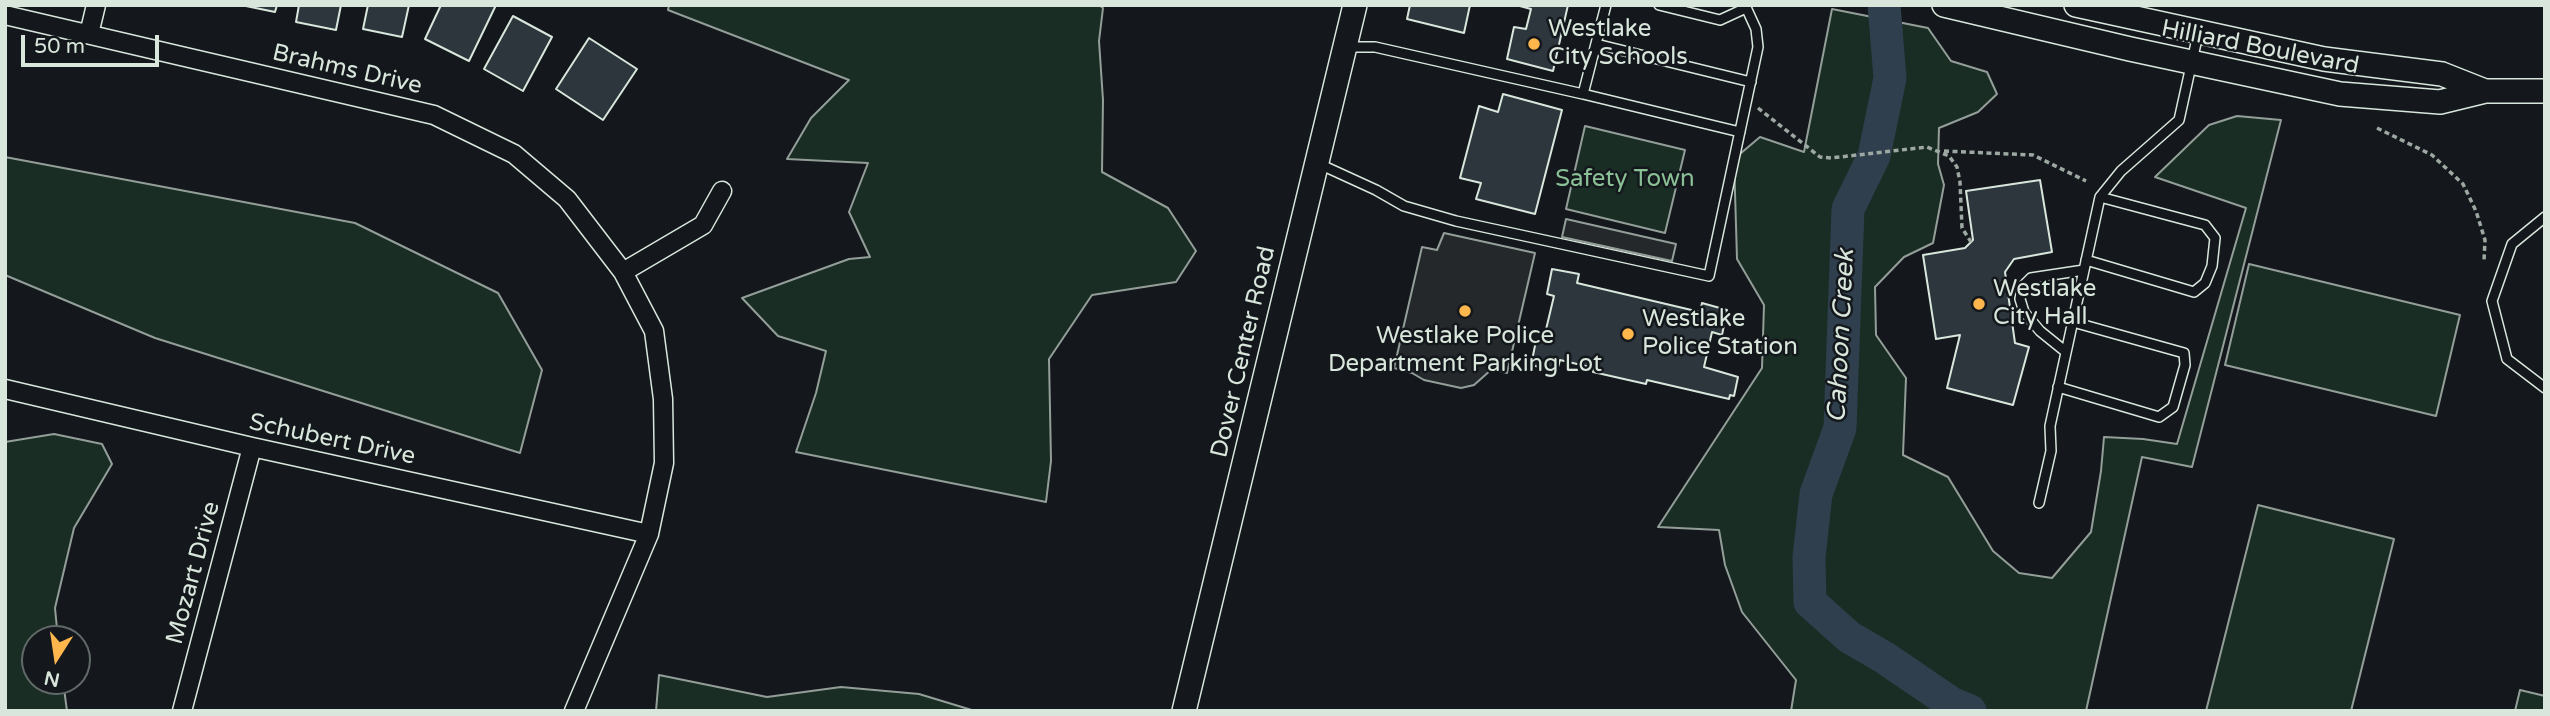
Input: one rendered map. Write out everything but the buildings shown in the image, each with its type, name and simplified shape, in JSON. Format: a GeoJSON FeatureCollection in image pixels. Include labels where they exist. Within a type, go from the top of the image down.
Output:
{"type":"FeatureCollection","features":[{"type":"Feature","properties":{"kind":"main road","name":"Dover Center Road"},"geometry":{"type":"LineString","coordinates":[[1184,711],[1355,5]]}},
{"type":"Feature","properties":{"kind":"main road","name":"Hilliard Boulevard"},"geometry":{"type":"LineString","coordinates":[[1944,5],[2340,94],[2440,102],[2485,91],[2545,91]]}},
{"type":"Feature","properties":{"kind":"main road","name":"Hilliard Boulevard"},"geometry":{"type":"LineString","coordinates":[[2076,5],[2324,59],[2442,74],[2485,91]]}},
{"type":"Feature","properties":{"kind":"street"},"geometry":{"type":"LineString","coordinates":[[89,34],[96,5]]}},
{"type":"Feature","properties":{"kind":"street","name":"Brahms Drive"},"geometry":{"type":"LineString","coordinates":[[5,15],[434,116],[514,154],[567,199],[623,272],[654,331],[663,399],[664,463],[649,534],[574,711]]}},
{"type":"Feature","properties":{"kind":"street"},"geometry":{"type":"LineString","coordinates":[[623,272],[703,225],[722,191]]}},
{"type":"Feature","properties":{"kind":"street","name":"Schubert Drive"},"geometry":{"type":"LineString","coordinates":[[5,389],[252,447],[649,534]]}},
{"type":"Feature","properties":{"kind":"street","name":"Mozart Drive"},"geometry":{"type":"LineString","coordinates":[[182,711],[252,447]]}},
{"type":"Feature","properties":{"kind":"lane"},"geometry":{"type":"LineString","coordinates":[[1583,94],[1606,5]]}},
{"type":"Feature","properties":{"kind":"lane"},"geometry":{"type":"LineString","coordinates":[[1315,162],[1404,206],[1443,218],[1479,228],[1709,276],[1758,47],[1756,29],[1746,7],[1720,20],[1659,5]]}},
{"type":"Feature","properties":{"kind":"lane"},"geometry":{"type":"LineString","coordinates":[[2039,503],[2051,451],[2050,426],[2100,197],[2121,171],[2179,120],[2199,33]]}},
{"type":"Feature","properties":{"kind":"lane"},"geometry":{"type":"LineString","coordinates":[[1596,44],[1751,82]]}},
{"type":"Feature","properties":{"kind":"lane"},"geometry":{"type":"LineString","coordinates":[[1345,47],[1375,47],[1740,132]]}},
{"type":"Feature","properties":{"kind":"lane"},"geometry":{"type":"LineString","coordinates":[[2066,352],[2039,331],[2024,312],[2020,299],[2022,287],[2031,278],[2085,265],[2194,292],[2205,283],[2212,266],[2215,238],[2205,225],[2100,197]]}},
{"type":"Feature","properties":{"kind":"lane"},"geometry":{"type":"LineString","coordinates":[[2545,217],[2512,244],[2493,302],[2507,359],[2545,388]]}},
{"type":"Feature","properties":{"kind":"lane"},"geometry":{"type":"LineString","coordinates":[[2059,387],[2159,417],[2173,407],[2185,365],[2183,353],[2073,322]]}},
{"type":"Feature","properties":{"kind":"path"},"geometry":{"type":"LineString","coordinates":[[1746,103],[1771,117],[1819,157],[1831,158],[1927,147],[1941,151],[2033,155],[2086,181]]}},
{"type":"Feature","properties":{"kind":"path"},"geometry":{"type":"LineString","coordinates":[[2377,128],[2432,156],[2463,184],[2476,211],[2485,240],[2484,261]]}},
{"type":"Feature","properties":{"kind":"path"},"geometry":{"type":"LineString","coordinates":[[1941,151],[1949,156],[1956,167],[1960,182],[1962,228],[1971,242]]}},
{"type":"Feature","properties":{"kind":"green space"},"geometry":{"type":"Polygon","coordinates":[[[669,5],[1099,5],[1103,8],[1099,41],[1103,100],[1102,172],[1168,208],[1196,251],[1176,282],[1092,295],[1049,359],[1051,461],[1046,502],[796,452],[816,393],[826,351],[778,336],[742,298],[849,259],[870,257],[849,212],[868,163],[787,159],[811,118],[849,80],[668,10],[669,5]]]}},
{"type":"Feature","properties":{"kind":"green space"},"geometry":{"type":"Polygon","coordinates":[[[1832,9],[1928,28],[1951,61],[1987,72],[1997,94],[1978,112],[1939,128],[1938,164],[1944,185],[1933,243],[1904,257],[1875,287],[1876,335],[1906,378],[1903,455],[1948,477],[1993,551],[2019,573],[2052,578],[2091,532],[2104,437],[2177,444],[2246,208],[2155,177],[2209,125],[2237,116],[2281,120],[2192,467],[2142,457],[2086,711],[1791,711],[1796,680],[1742,612],[1725,565],[1719,530],[1658,527],[1762,368],[1764,305],[1737,259],[1734,159],[1760,137],[1804,152],[1832,9]]]}},
{"type":"Feature","properties":{"kind":"green space","name":"Safety Town"},"geometry":{"type":"Polygon","coordinates":[[[1585,126],[1685,150],[1665,233],[1566,209],[1585,126]]]}},
{"type":"Feature","properties":{"kind":"green space"},"geometry":{"type":"Polygon","coordinates":[[[5,157],[355,223],[498,293],[542,370],[520,453],[155,338],[5,275],[5,157]]]}},
{"type":"Feature","properties":{"kind":"green space"},"geometry":{"type":"Polygon","coordinates":[[[2249,264],[2460,315],[2436,416],[2225,365],[2249,264]]]}},
{"type":"Feature","properties":{"kind":"green space"},"geometry":{"type":"Polygon","coordinates":[[[54,434],[102,444],[112,464],[74,528],[55,608],[57,625],[21,625],[21,695],[65,695],[67,711],[5,711],[5,442],[54,434]]]}},
{"type":"Feature","properties":{"kind":"green space"},"geometry":{"type":"Polygon","coordinates":[[[2258,505],[2394,539],[2351,711],[2206,711],[2258,505]]]}},
{"type":"Feature","properties":{"kind":"green space"},"geometry":{"type":"Polygon","coordinates":[[[659,675],[767,697],[841,687],[919,694],[975,711],[656,711],[659,675]]]}},
{"type":"Feature","properties":{"kind":"green space"},"geometry":{"type":"Polygon","coordinates":[[[2520,690],[2545,696],[2545,711],[2515,711],[2520,690]]]}},
{"type":"Feature","properties":{"kind":"shaded area"},"geometry":{"type":"Polygon","coordinates":[[[1566,219],[1676,244],[1672,261],[1562,237],[1566,219]]]}},
{"type":"Feature","properties":{"kind":"shaded area","name":"Westlake Police Department Parking Lot"},"geometry":{"type":"Polygon","coordinates":[[[1444,233],[1535,253],[1507,373],[1492,369],[1474,385],[1461,388],[1424,380],[1394,368],[1422,247],[1437,250],[1444,233]]]}},
{"type":"Feature","properties":{"kind":"waterway","name":"Cahoon Creek"},"geometry":{"type":"LineString","coordinates":[[1884,5],[1890,78],[1874,156],[1848,209],[1840,428],[1816,494],[1809,557],[1810,602],[1849,637],[1951,703],[1970,711]]}},
{"type":"Feature","properties":{"kind":"place","name":"Westlake City Schools"},"geometry":{"type":"Point","coordinates":[1534,44]}},
{"type":"Feature","properties":{"kind":"place","name":"Westlake City Hall"},"geometry":{"type":"Point","coordinates":[1979,304]}},
{"type":"Feature","properties":{"kind":"place","name":"Westlake Police Department Parking Lot"},"geometry":{"type":"Point","coordinates":[1465,311]}},
{"type":"Feature","properties":{"kind":"place","name":"Westlake Police Station"},"geometry":{"type":"Point","coordinates":[1628,334]}}]}
